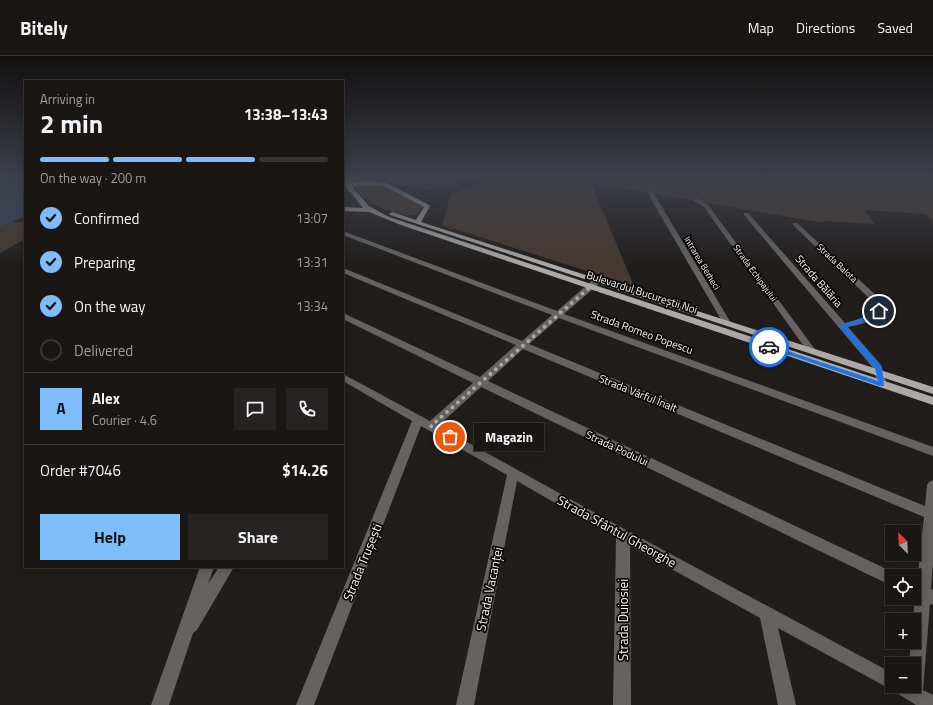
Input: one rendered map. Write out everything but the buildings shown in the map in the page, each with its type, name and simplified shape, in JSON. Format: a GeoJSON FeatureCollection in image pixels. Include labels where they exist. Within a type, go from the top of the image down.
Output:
{"type":"FeatureCollection","features":[{"type":"Feature","properties":{"kind":"main road","name":"Bulevardul Bucureștii Noi"},"geometry":{"type":"LineString","coordinates":[[361,206],[403,224],[594,284],[882,379],[933,391]]}},
{"type":"Feature","properties":{"kind":"main road","name":"Bulevardul Bucureștii Noi"},"geometry":{"type":"LineString","coordinates":[[374,206],[594,284],[727,323],[811,350],[933,402]]}},
{"type":"Feature","properties":{"kind":"main road"},"geometry":{"type":"LineString","coordinates":[[418,222],[427,206]]}},
{"type":"Feature","properties":{"kind":"main road"},"geometry":{"type":"LineString","coordinates":[[344,209],[369,210]]}},
{"type":"Feature","properties":{"kind":"main road"},"geometry":{"type":"LineString","coordinates":[[402,217],[422,214]]}},
{"type":"Feature","properties":{"kind":"street","name":"Intrarea Berheci"},"geometry":{"type":"LineString","coordinates":[[658,206],[727,323]]}},
{"type":"Feature","properties":{"kind":"street","name":"Strada Echipajului"},"geometry":{"type":"LineString","coordinates":[[706,206],[811,350]]}},
{"type":"Feature","properties":{"kind":"street","name":"Strada Bălăria"},"geometry":{"type":"LineString","coordinates":[[746,214],[878,367],[882,379]]}},
{"type":"Feature","properties":{"kind":"street","name":"Strada Balota"},"geometry":{"type":"LineString","coordinates":[[795,224],[876,300],[879,306],[879,311],[876,316],[842,326]]}},
{"type":"Feature","properties":{"kind":"street","name":"Strada Romeo Popescu"},"geometry":{"type":"LineString","coordinates":[[344,233],[933,452]]}},
{"type":"Feature","properties":{"kind":"street","name":"Strada Vârful Înalt"},"geometry":{"type":"LineString","coordinates":[[344,270],[931,514]]}},
{"type":"Feature","properties":{"kind":"street"},"geometry":{"type":"LineString","coordinates":[[431,426],[522,345],[594,284]]}},
{"type":"Feature","properties":{"kind":"street","name":"Strada Podului"},"geometry":{"type":"LineString","coordinates":[[344,316],[885,576]]}},
{"type":"Feature","properties":{"kind":"street","name":"Strada Sfântul Gheorghe"},"geometry":{"type":"LineString","coordinates":[[344,378],[885,678]]}},
{"type":"Feature","properties":{"kind":"street","name":"Strada Trușești"},"geometry":{"type":"LineString","coordinates":[[305,705],[418,420]]}},
{"type":"Feature","properties":{"kind":"street","name":"Strada Vacanței"},"geometry":{"type":"LineString","coordinates":[[465,705],[513,473]]}},
{"type":"Feature","properties":{"kind":"street"},"geometry":{"type":"LineString","coordinates":[[933,485],[914,694],[933,705]]}},
{"type":"Feature","properties":{"kind":"street","name":"Strada Duiosiei"},"geometry":{"type":"LineString","coordinates":[[622,705],[623,534]]}},
{"type":"Feature","properties":{"kind":"street"},"geometry":{"type":"LineString","coordinates":[[160,705],[207,568]]}},
{"type":"Feature","properties":{"kind":"street"},"geometry":{"type":"LineString","coordinates":[[183,640],[226,568]]}},
{"type":"Feature","properties":{"kind":"street"},"geometry":{"type":"LineString","coordinates":[[767,614],[787,705]]}},
{"type":"Feature","properties":{"kind":"shaded area"},"geometry":{"type":"Polygon","coordinates":[[[379,206],[421,206],[419,212],[414,215],[406,215],[379,206]]]}},
{"type":"Feature","properties":{"kind":"shaded area"},"geometry":{"type":"Polygon","coordinates":[[[447,206],[601,206],[634,286],[442,225],[447,206]]]}},
{"type":"Feature","properties":{"kind":"shaded area"},"geometry":{"type":"Polygon","coordinates":[[[727,206],[933,206],[933,220],[925,214],[864,210],[875,224],[822,221],[824,223],[727,206]]]}},
{"type":"Feature","properties":{"kind":"shaded area"},"geometry":{"type":"Polygon","coordinates":[[[12,222],[24,222],[24,240],[0,253],[0,227],[12,222]]]}},
{"type":"Feature","properties":{"kind":"water"},"geometry":{"type":"Polygon","coordinates":[[[0,206],[24,206],[24,216],[0,227],[0,206]]]}},
{"type":"Feature","properties":{"kind":"way so far"},"geometry":{"type":"LineString","coordinates":[[450,437],[431,426],[590,287],[769,347]]}},
{"type":"Feature","properties":{"kind":"place","name":"Magazin"},"geometry":{"type":"Point","coordinates":[450,437]}},
{"type":"Feature","properties":{"kind":"route"},"geometry":{"type":"LineString","coordinates":[[769,347],[882,384],[881,374],[878,367],[842,326],[876,316],[879,311]]}}]}
